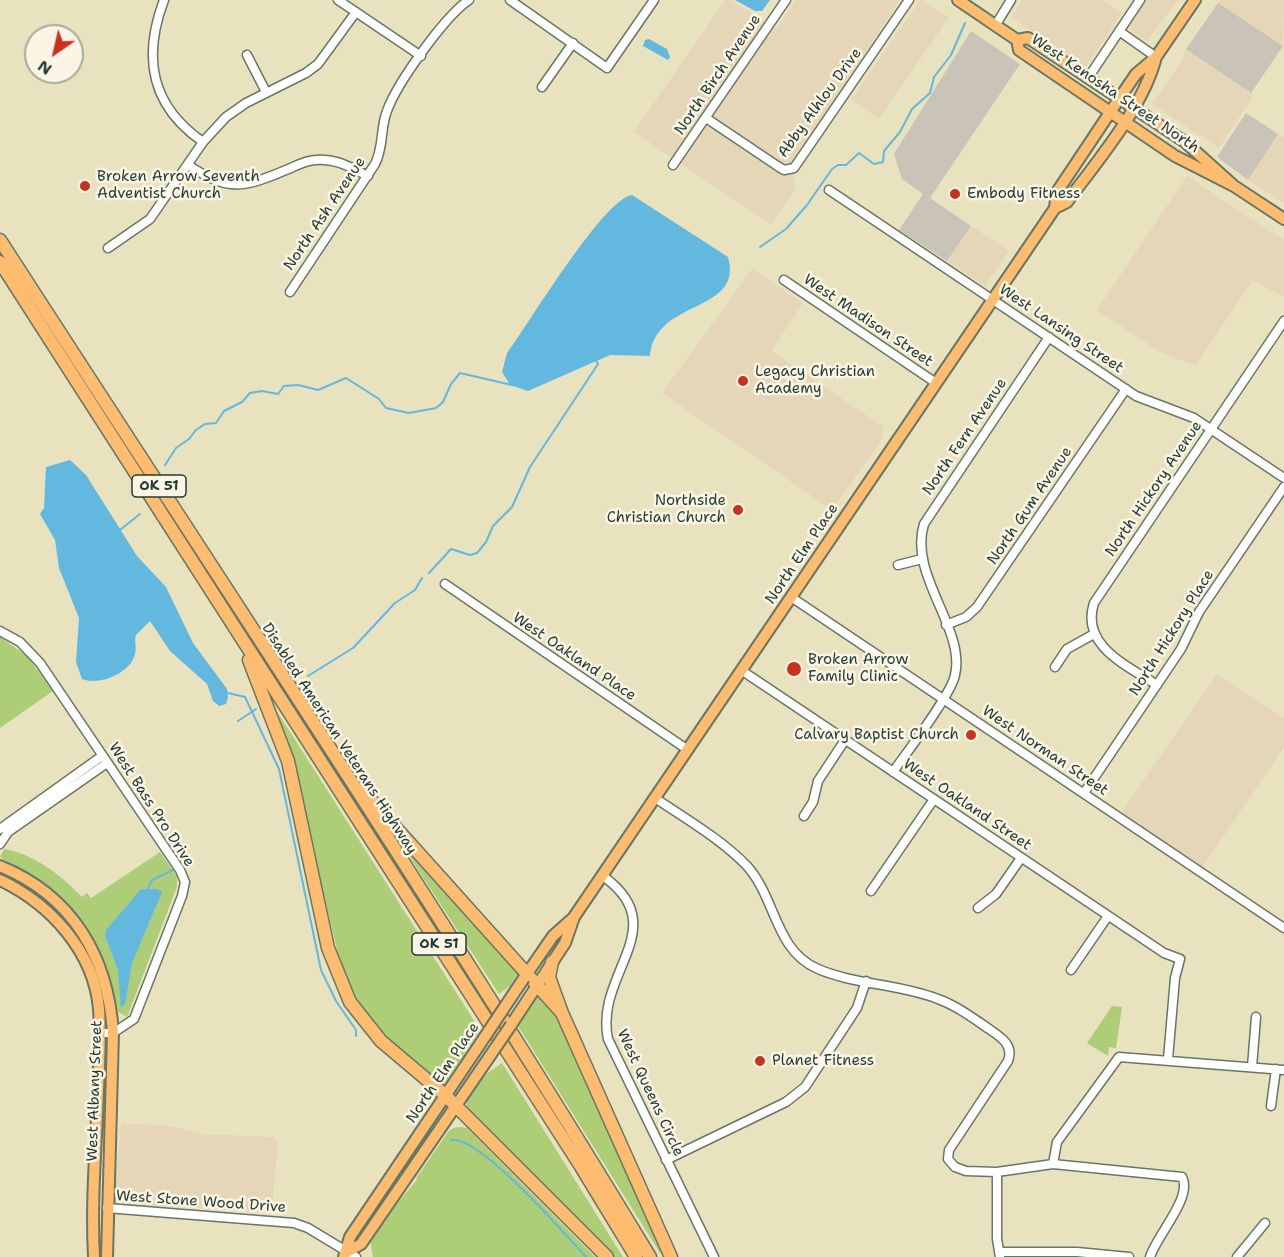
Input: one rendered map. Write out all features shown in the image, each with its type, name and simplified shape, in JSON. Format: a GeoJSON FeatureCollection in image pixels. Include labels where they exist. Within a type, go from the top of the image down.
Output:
{"type":"FeatureCollection","features":[{"type":"Feature","properties":{"kind":"highway","name":"Disabled American Veterans Highway"},"geometry":{"type":"LineString","coordinates":[[0,240],[587,1153],[650,1257]]}},
{"type":"Feature","properties":{"kind":"highway","name":"Disabled American Veterans Highway"},"geometry":{"type":"LineString","coordinates":[[0,262],[580,1165],[636,1257]]}},
{"type":"Feature","properties":{"kind":"highway"},"geometry":{"type":"LineString","coordinates":[[239,633],[288,761],[328,948],[342,987],[369,1029],[456,1105],[607,1257]]}},
{"type":"Feature","properties":{"kind":"highway"},"geometry":{"type":"LineString","coordinates":[[339,766],[526,976],[562,1013]]}},
{"type":"Feature","properties":{"kind":"highway"},"geometry":{"type":"LineString","coordinates":[[552,962],[549,977],[562,1013],[671,1257]]}},
{"type":"Feature","properties":{"kind":"main road","name":"West Kenosha Street North"},"geometry":{"type":"LineString","coordinates":[[958,0],[1017,40],[1028,38],[1185,142],[1234,186]]}},
{"type":"Feature","properties":{"kind":"main road","name":"North Elm Place"},"geometry":{"type":"LineString","coordinates":[[349,1255],[350,1237],[455,1080],[553,936],[574,917],[603,876],[1055,208],[1057,192],[1136,74],[1156,57],[1195,0]]}},
{"type":"Feature","properties":{"kind":"main road","name":"West Kenosha Street North"},"geometry":{"type":"LineString","coordinates":[[1017,40],[1018,50],[1175,156],[1234,186],[1284,219]]}},
{"type":"Feature","properties":{"kind":"main road","name":"North Elm Place"},"geometry":{"type":"LineString","coordinates":[[1055,208],[1067,202],[1132,108],[1149,82],[1156,57]]}},
{"type":"Feature","properties":{"kind":"main road","name":"West Albany Street"},"geometry":{"type":"LineString","coordinates":[[0,866],[30,881],[56,901],[78,926],[92,948],[104,975],[111,1006],[113,1034],[107,1257]]}},
{"type":"Feature","properties":{"kind":"main road","name":"West Albany Street"},"geometry":{"type":"LineString","coordinates":[[0,880],[27,894],[64,928],[80,951],[91,975],[99,1006],[94,1257]]}},
{"type":"Feature","properties":{"kind":"main road","name":"North Elm Place"},"geometry":{"type":"LineString","coordinates":[[349,1255],[361,1244],[565,944],[574,917]]}},
{"type":"Feature","properties":{"kind":"main road"},"geometry":{"type":"LineString","coordinates":[[94,1208],[107,1208]]}},
{"type":"Feature","properties":{"kind":"street"},"geometry":{"type":"LineString","coordinates":[[164,0],[152,41],[154,75],[171,112],[184,127],[203,142]]}},
{"type":"Feature","properties":{"kind":"street"},"geometry":{"type":"LineString","coordinates":[[338,0],[421,56]]}},
{"type":"Feature","properties":{"kind":"street","name":"North Ash Avenue"},"geometry":{"type":"LineString","coordinates":[[290,292],[368,176],[381,152],[384,120],[390,103],[449,15],[469,0]]}},
{"type":"Feature","properties":{"kind":"street"},"geometry":{"type":"LineString","coordinates":[[510,0],[607,68],[654,0]]}},
{"type":"Feature","properties":{"kind":"street","name":"North Birch Avenue"},"geometry":{"type":"LineString","coordinates":[[673,165],[786,0]]}},
{"type":"Feature","properties":{"kind":"street","name":"Abby Alhlou Drive"},"geometry":{"type":"LineString","coordinates":[[705,118],[784,170],[794,168],[909,0]]}},
{"type":"Feature","properties":{"kind":"street"},"geometry":{"type":"LineString","coordinates":[[995,26],[1011,0]]}},
{"type":"Feature","properties":{"kind":"street"},"geometry":{"type":"LineString","coordinates":[[1088,78],[1140,0]]}},
{"type":"Feature","properties":{"kind":"street"},"geometry":{"type":"LineString","coordinates":[[108,248],[150,219],[203,142],[235,110],[306,73],[318,64],[356,12]]}},
{"type":"Feature","properties":{"kind":"street"},"geometry":{"type":"LineString","coordinates":[[1119,32],[1156,57]]}},
{"type":"Feature","properties":{"kind":"street"},"geometry":{"type":"LineString","coordinates":[[542,87],[573,43]]}},
{"type":"Feature","properties":{"kind":"street"},"geometry":{"type":"LineString","coordinates":[[247,55],[266,92]]}},
{"type":"Feature","properties":{"kind":"street"},"geometry":{"type":"LineString","coordinates":[[188,165],[209,178],[238,185],[265,180],[316,159],[342,163],[368,176]]}},
{"type":"Feature","properties":{"kind":"street","name":"West Lansing Street"},"geometry":{"type":"LineString","coordinates":[[829,189],[1147,402],[1187,415],[1284,478]]}},
{"type":"Feature","properties":{"kind":"street","name":"West Madison Street"},"geometry":{"type":"LineString","coordinates":[[784,280],[936,383]]}},
{"type":"Feature","properties":{"kind":"street","name":"North Hickory Avenue"},"geometry":{"type":"LineString","coordinates":[[1094,634],[1091,615],[1100,593],[1284,321]]}},
{"type":"Feature","properties":{"kind":"street","name":"North Fern Avenue"},"geometry":{"type":"LineString","coordinates":[[893,772],[954,682],[957,667],[956,655],[922,559],[921,536],[929,514],[1049,337]]}},
{"type":"Feature","properties":{"kind":"street","name":"North Gum Avenue"},"geometry":{"type":"LineString","coordinates":[[946,625],[966,617],[977,607],[1126,388]]}},
{"type":"Feature","properties":{"kind":"street","name":"North Hickory Place"},"geometry":{"type":"LineString","coordinates":[[1084,793],[1184,645],[1199,612],[1284,487]]}},
{"type":"Feature","properties":{"kind":"street"},"geometry":{"type":"LineString","coordinates":[[898,565],[922,559]]}},
{"type":"Feature","properties":{"kind":"street","name":"West Oakland Place"},"geometry":{"type":"LineString","coordinates":[[445,584],[688,750]]}},
{"type":"Feature","properties":{"kind":"street","name":"West Norman Street"},"geometry":{"type":"LineString","coordinates":[[791,597],[1284,928]]}},
{"type":"Feature","properties":{"kind":"street","name":"West Bass Pro Drive"},"geometry":{"type":"LineString","coordinates":[[0,631],[20,642],[35,657],[180,870],[185,882],[182,896],[134,1018],[113,1034]]}},
{"type":"Feature","properties":{"kind":"street"},"geometry":{"type":"LineString","coordinates":[[1055,667],[1067,649],[1094,634],[1107,652],[1157,685]]}},
{"type":"Feature","properties":{"kind":"street","name":"West Oakland Street"},"geometry":{"type":"LineString","coordinates":[[741,670],[1164,953],[1180,959],[1175,978],[1168,1059]]}},
{"type":"Feature","properties":{"kind":"street"},"geometry":{"type":"LineString","coordinates":[[804,816],[813,802],[818,781],[844,740]]}},
{"type":"Feature","properties":{"kind":"street"},"geometry":{"type":"LineString","coordinates":[[0,829],[104,759]]}},
{"type":"Feature","properties":{"kind":"street"},"geometry":{"type":"LineString","coordinates":[[0,844],[8,832],[104,759]]}},
{"type":"Feature","properties":{"kind":"street"},"geometry":{"type":"LineString","coordinates":[[655,798],[709,835],[747,866],[763,889],[782,935],[798,956],[819,969],[945,1001],[1002,1038],[1009,1047],[1010,1055],[951,1147],[948,1156],[950,1162],[966,1172],[997,1172],[1053,1164],[1182,1177],[1186,1184],[1184,1195],[1160,1233],[1150,1257]]}},
{"type":"Feature","properties":{"kind":"street"},"geometry":{"type":"LineString","coordinates":[[871,891],[933,799]]}},
{"type":"Feature","properties":{"kind":"street"},"geometry":{"type":"LineString","coordinates":[[978,908],[996,894],[1021,858]]}},
{"type":"Feature","properties":{"kind":"street","name":"West Queens Circle"},"geometry":{"type":"LineString","coordinates":[[603,876],[619,887],[628,900],[634,925],[627,953],[608,996],[605,1017],[608,1039],[714,1257]]}},
{"type":"Feature","properties":{"kind":"street"},"geometry":{"type":"LineString","coordinates":[[1071,970],[1108,916]]}},
{"type":"Feature","properties":{"kind":"street"},"geometry":{"type":"LineString","coordinates":[[666,1160],[786,1102],[805,1087],[854,1014],[866,981]]}},
{"type":"Feature","properties":{"kind":"street"},"geometry":{"type":"LineString","coordinates":[[1252,1066],[1256,1017]]}},
{"type":"Feature","properties":{"kind":"street"},"geometry":{"type":"LineString","coordinates":[[100,1033],[113,1034]]}},
{"type":"Feature","properties":{"kind":"street"},"geometry":{"type":"LineString","coordinates":[[1053,1164],[1057,1142],[1119,1057],[1280,1069],[1271,1106]]}},
{"type":"Feature","properties":{"kind":"street"},"geometry":{"type":"LineString","coordinates":[[997,1172],[1000,1255],[1077,1252],[1129,1257]]}},
{"type":"Feature","properties":{"kind":"street","name":"West Stone Wood Drive"},"geometry":{"type":"LineString","coordinates":[[107,1208],[294,1223],[308,1228],[349,1255]]}},
{"type":"Feature","properties":{"kind":"street"},"geometry":{"type":"LineString","coordinates":[[1237,1257],[1265,1223]]}},
{"type":"Feature","properties":{"kind":"shaded area"},"geometry":{"type":"Polygon","coordinates":[[[725,0],[731,0],[776,29],[796,0],[900,0],[793,162],[795,190],[771,225],[634,132],[725,0]]]}},
{"type":"Feature","properties":{"kind":"shaded area"},"geometry":{"type":"Polygon","coordinates":[[[920,0],[949,17],[879,119],[851,100],[920,0]]]}},
{"type":"Feature","properties":{"kind":"shaded area"},"geometry":{"type":"Polygon","coordinates":[[[1022,0],[1103,0],[1122,13],[1086,67],[1012,17],[1022,0]]]}},
{"type":"Feature","properties":{"kind":"shaded area"},"geometry":{"type":"Polygon","coordinates":[[[1143,0],[1178,0],[1147,41],[1125,26],[1143,0]]]}},
{"type":"Feature","properties":{"kind":"shaded area"},"geometry":{"type":"Polygon","coordinates":[[[1220,0],[1284,0],[1283,46],[1218,3],[1220,0]]]}},
{"type":"Feature","properties":{"kind":"shaded area"},"geometry":{"type":"Polygon","coordinates":[[[1218,3],[1283,46],[1251,93],[1186,49],[1218,3]]]}},
{"type":"Feature","properties":{"kind":"shaded area"},"geometry":{"type":"Polygon","coordinates":[[[971,31],[1020,64],[930,198],[971,226],[947,261],[899,230],[923,194],[902,179],[894,154],[971,31]]]}},
{"type":"Feature","properties":{"kind":"shaded area"},"geometry":{"type":"Polygon","coordinates":[[[1186,49],[1254,95],[1219,148],[1152,104],[1183,59],[1186,49]]]}},
{"type":"Feature","properties":{"kind":"shaded area"},"geometry":{"type":"Polygon","coordinates":[[[1246,113],[1278,134],[1248,180],[1217,157],[1246,113]]]}},
{"type":"Feature","properties":{"kind":"shaded area"},"geometry":{"type":"Polygon","coordinates":[[[1278,134],[1284,138],[1284,203],[1248,180],[1278,134]]]}},
{"type":"Feature","properties":{"kind":"shaded area"},"geometry":{"type":"Polygon","coordinates":[[[1187,176],[1284,240],[1284,297],[1253,280],[1196,365],[1163,354],[1097,310],[1187,176]]]}},
{"type":"Feature","properties":{"kind":"shaded area"},"geometry":{"type":"Polygon","coordinates":[[[971,226],[1009,251],[985,286],[947,261],[971,226]]]}},
{"type":"Feature","properties":{"kind":"shaded area","name":"Legacy Christian Academy"},"geometry":{"type":"Polygon","coordinates":[[[752,269],[803,303],[771,351],[884,427],[880,442],[832,510],[662,393],[752,269]]]}},
{"type":"Feature","properties":{"kind":"shaded area"},"geometry":{"type":"Polygon","coordinates":[[[1217,674],[1284,718],[1284,747],[1202,868],[1121,813],[1217,674]]]}},
{"type":"Feature","properties":{"kind":"shaded area"},"geometry":{"type":"Polygon","coordinates":[[[121,1123],[170,1126],[202,1134],[273,1137],[278,1143],[272,1209],[263,1212],[122,1204],[115,1196],[121,1123]]]}},
{"type":"Feature","properties":{"kind":"green space"},"geometry":{"type":"Polygon","coordinates":[[[0,637],[27,656],[53,691],[0,728],[0,637]]]}},
{"type":"Feature","properties":{"kind":"green space"},"geometry":{"type":"Polygon","coordinates":[[[278,713],[480,1030],[444,1085],[399,1048],[373,1021],[342,971],[296,777],[275,714],[278,713]]]}},
{"type":"Feature","properties":{"kind":"green space"},"geometry":{"type":"Polygon","coordinates":[[[396,836],[519,971],[510,986],[499,994],[396,836]]]}},
{"type":"Feature","properties":{"kind":"green space"},"geometry":{"type":"Polygon","coordinates":[[[4,849],[35,860],[64,880],[82,897],[87,893],[91,898],[160,852],[177,876],[177,887],[127,1017],[118,1012],[109,974],[84,924],[73,909],[44,883],[0,857],[4,849]]]}},
{"type":"Feature","properties":{"kind":"green space"},"geometry":{"type":"Polygon","coordinates":[[[541,992],[555,1012],[662,1251],[660,1253],[518,1026],[541,992]]]}},
{"type":"Feature","properties":{"kind":"green space"},"geometry":{"type":"Polygon","coordinates":[[[1112,1006],[1122,1007],[1116,1048],[1109,1047],[1108,1056],[1087,1043],[1112,1006]]]}},
{"type":"Feature","properties":{"kind":"green space"},"geometry":{"type":"Polygon","coordinates":[[[502,1063],[623,1257],[610,1257],[468,1109],[466,1102],[486,1074],[502,1063]]]}},
{"type":"Feature","properties":{"kind":"green space"},"geometry":{"type":"Polygon","coordinates":[[[453,1128],[467,1128],[595,1257],[373,1257],[370,1240],[416,1181],[448,1132],[453,1128]]]}},
{"type":"Feature","properties":{"kind":"water"},"geometry":{"type":"Polygon","coordinates":[[[735,0],[770,0],[762,11],[755,11],[735,0]]]}},
{"type":"Feature","properties":{"kind":"water"},"geometry":{"type":"Polygon","coordinates":[[[649,39],[667,49],[670,57],[668,60],[643,46],[645,40],[649,39]]]}},
{"type":"Feature","properties":{"kind":"water"},"geometry":{"type":"Polygon","coordinates":[[[632,195],[728,257],[729,275],[723,288],[712,298],[667,324],[655,337],[650,356],[610,355],[528,391],[510,385],[502,372],[507,353],[586,239],[619,202],[632,195]]]}},
{"type":"Feature","properties":{"kind":"water"},"geometry":{"type":"Polygon","coordinates":[[[70,460],[86,475],[137,556],[166,587],[193,643],[227,689],[226,704],[219,706],[213,701],[207,684],[170,651],[150,621],[136,635],[135,654],[127,667],[105,679],[89,681],[82,679],[76,662],[79,618],[59,568],[55,540],[40,514],[44,508],[46,467],[70,460]]]}},
{"type":"Feature","properties":{"kind":"water"},"geometry":{"type":"Polygon","coordinates":[[[141,889],[157,889],[162,892],[132,963],[125,1004],[121,1008],[118,970],[105,936],[106,930],[141,889]]]}},
{"type":"Feature","properties":{"kind":"waterway"},"geometry":{"type":"LineString","coordinates":[[760,247],[786,229],[807,205],[832,169],[838,165],[846,165],[859,153],[874,164],[883,162],[884,151],[900,132],[912,109],[930,93],[934,77],[951,55],[965,23]]}},
{"type":"Feature","properties":{"kind":"waterway"},"geometry":{"type":"LineString","coordinates":[[429,573],[451,549],[470,555],[477,553],[486,542],[493,526],[512,507],[530,467],[598,364],[595,359]]}},
{"type":"Feature","properties":{"kind":"waterway"},"geometry":{"type":"LineString","coordinates":[[165,465],[176,448],[189,439],[196,430],[205,424],[216,423],[224,411],[242,402],[250,393],[262,391],[278,394],[284,386],[298,385],[318,390],[346,378],[379,399],[386,408],[409,413],[436,408],[443,402],[451,384],[460,373],[512,385]]}},
{"type":"Feature","properties":{"kind":"waterway"},"geometry":{"type":"LineString","coordinates":[[120,530],[140,514]]}},
{"type":"Feature","properties":{"kind":"waterway"},"geometry":{"type":"LineString","coordinates":[[308,676],[353,648],[395,603],[415,590],[422,578]]}},
{"type":"Feature","properties":{"kind":"waterway"},"geometry":{"type":"LineString","coordinates":[[228,693],[245,697],[279,769],[321,970],[336,1001],[356,1030],[356,1036]]}},
{"type":"Feature","properties":{"kind":"waterway"},"geometry":{"type":"LineString","coordinates":[[238,721],[256,709]]}},
{"type":"Feature","properties":{"kind":"waterway"},"geometry":{"type":"LineString","coordinates":[[148,889],[152,880],[173,870]]}},
{"type":"Feature","properties":{"kind":"waterway"},"geometry":{"type":"LineString","coordinates":[[451,1140],[464,1143],[481,1153],[500,1169],[586,1257]]}},
{"type":"Feature","properties":{"kind":"place","name":"Broken Arrow Seventh Adventist Church"},"geometry":{"type":"Point","coordinates":[85,186]}},
{"type":"Feature","properties":{"kind":"place","name":"Embody Fitness"},"geometry":{"type":"Point","coordinates":[955,194]}},
{"type":"Feature","properties":{"kind":"place","name":"Legacy Christian Academy"},"geometry":{"type":"Point","coordinates":[743,381]}},
{"type":"Feature","properties":{"kind":"place","name":"Northside Christian Church"},"geometry":{"type":"Point","coordinates":[738,510]}},
{"type":"Feature","properties":{"kind":"place","name":"Broken Arrow Family Clinic"},"geometry":{"type":"Point","coordinates":[794,669]}},
{"type":"Feature","properties":{"kind":"place","name":"Calvary Baptist Church"},"geometry":{"type":"Point","coordinates":[971,735]}},
{"type":"Feature","properties":{"kind":"place","name":"Planet Fitness"},"geometry":{"type":"Point","coordinates":[760,1061]}}]}
